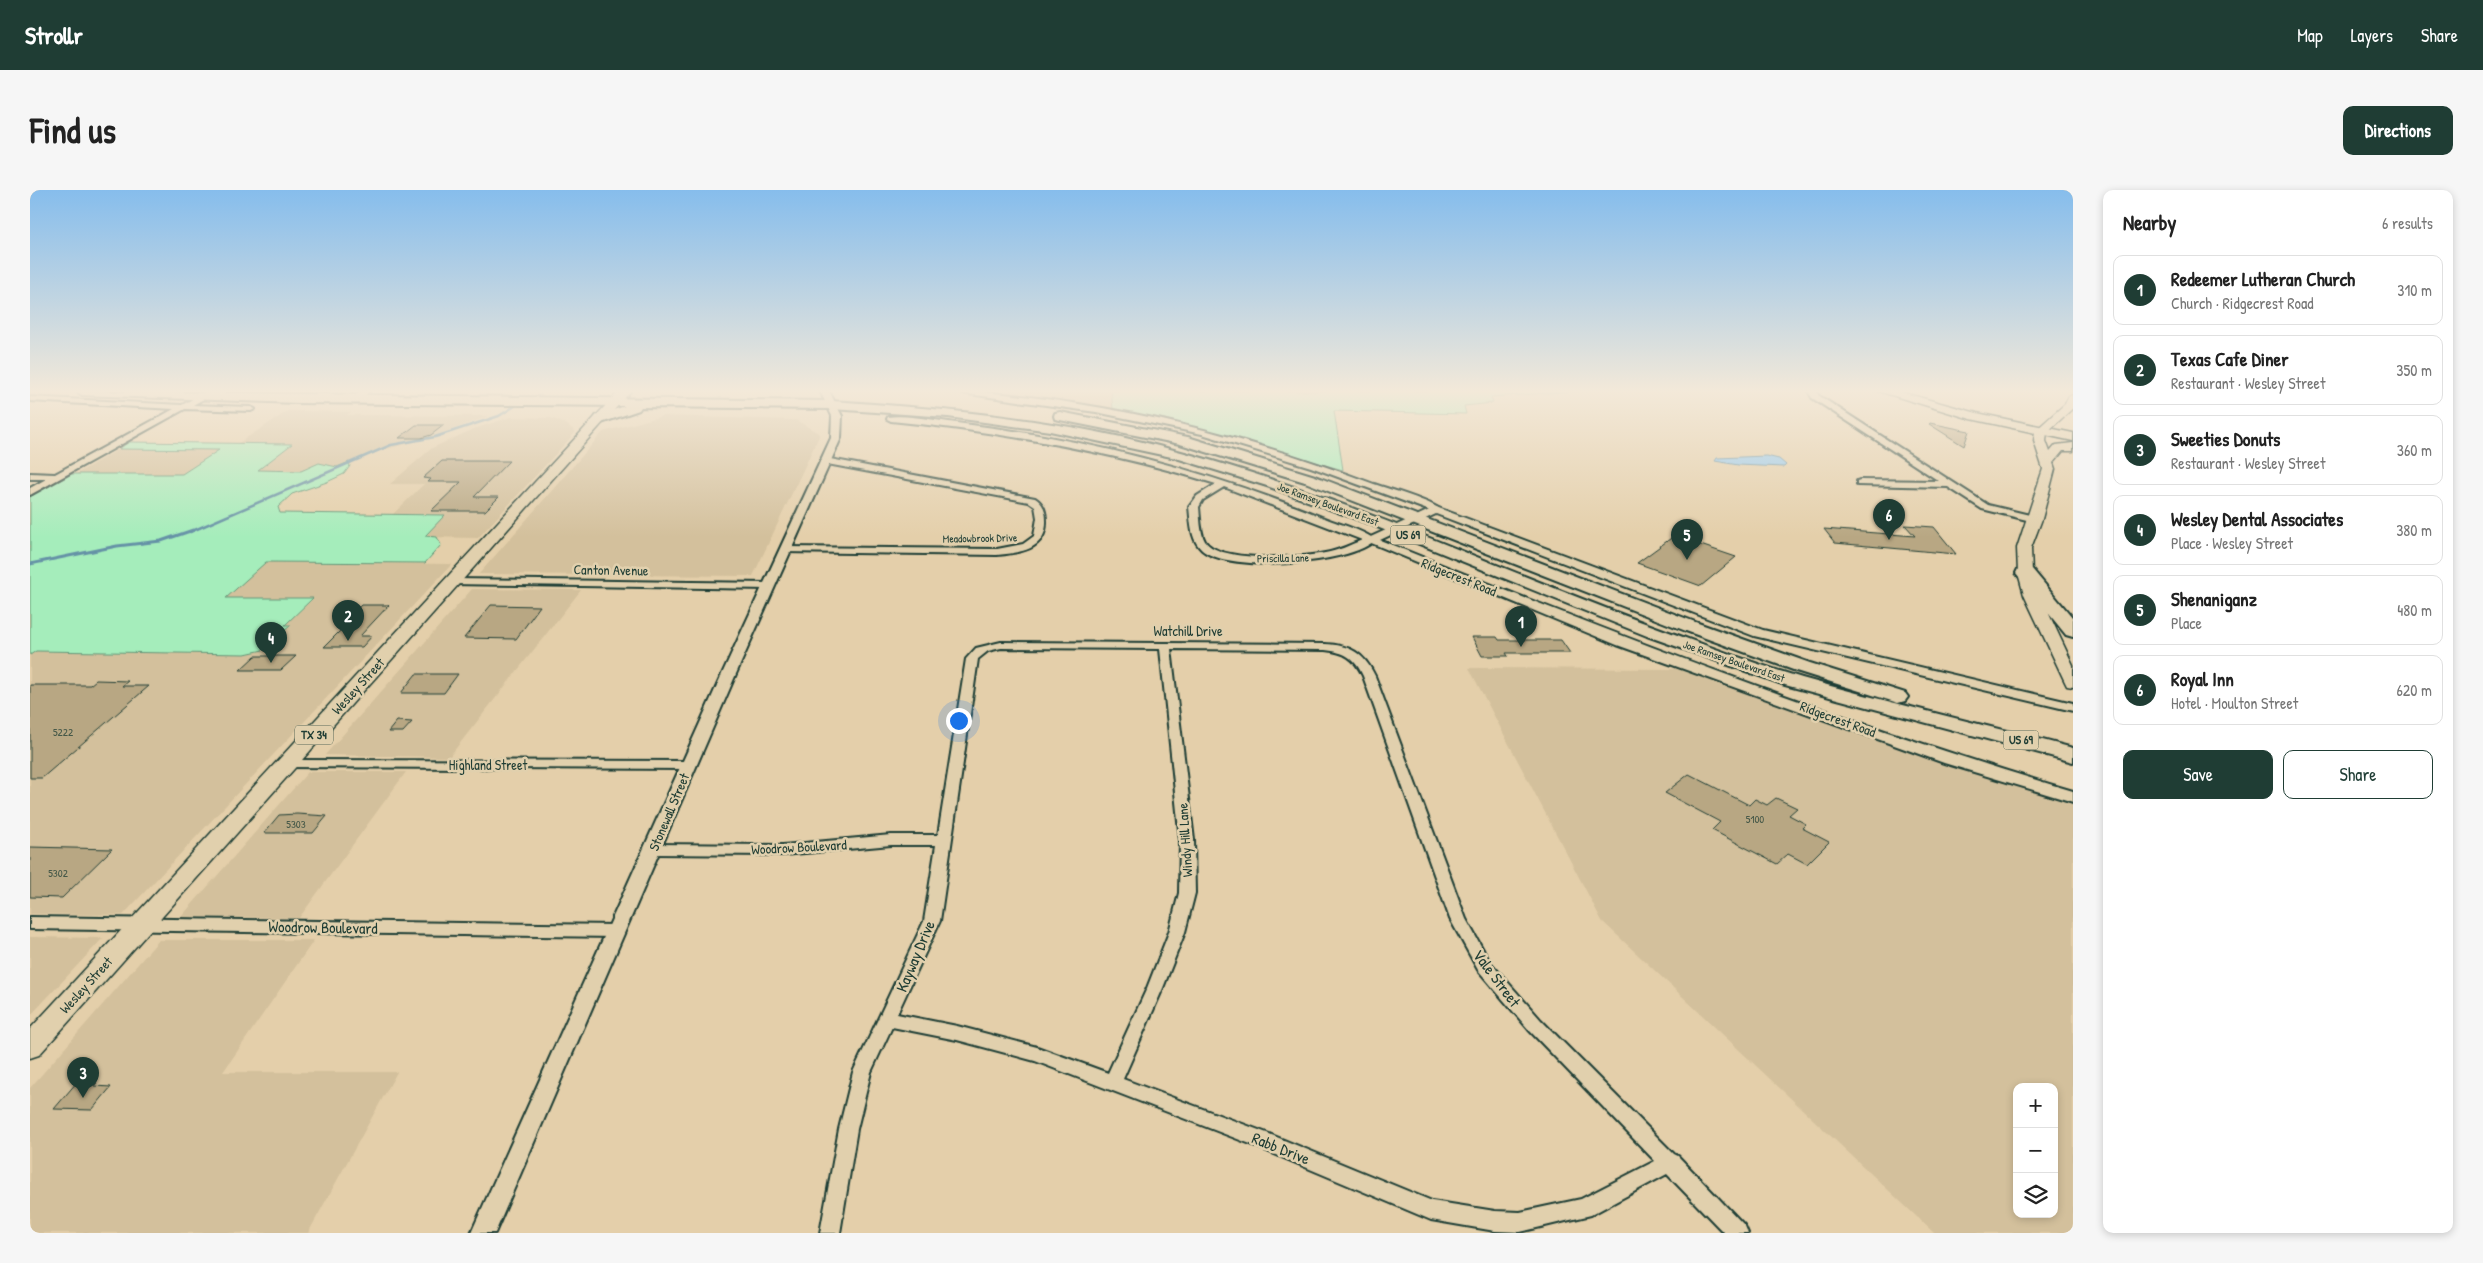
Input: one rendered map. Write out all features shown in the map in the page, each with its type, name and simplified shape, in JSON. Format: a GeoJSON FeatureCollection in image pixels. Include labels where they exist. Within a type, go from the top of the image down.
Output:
{"type":"FeatureCollection","features":[{"type":"Feature","properties":{"kind":"highway","name":"Joe Ramsey Boulevard East"},"geometry":{"type":"LineString","coordinates":[[1109,440],[1234,471],[1394,529],[1617,618],[1792,681],[1922,717],[1969,726]]}},
{"type":"Feature","properties":{"kind":"highway","name":"Joe Ramsey Boulevard East"},"geometry":{"type":"LineString","coordinates":[[1183,440],[1272,466],[1692,627],[1803,668],[1919,704],[1969,726]]}},
{"type":"Feature","properties":{"kind":"highway"},"geometry":{"type":"LineString","coordinates":[[2025,572],[2073,631]]}},
{"type":"Feature","properties":{"kind":"highway","name":"US 69"},"geometry":{"type":"LineString","coordinates":[[1969,726],[2073,755]]}},
{"type":"Feature","properties":{"kind":"main road","name":"Wesley Street"},"geometry":{"type":"LineString","coordinates":[[30,1047],[583,440]]}},
{"type":"Feature","properties":{"kind":"main road"},"geometry":{"type":"LineString","coordinates":[[2040,440],[2048,462],[2047,482],[2024,548],[2025,572],[2032,595],[2073,682]]}},
{"type":"Feature","properties":{"kind":"main road"},"geometry":{"type":"LineString","coordinates":[[2048,462],[2060,448],[2073,444]]}},
{"type":"Feature","properties":{"kind":"street"},"geometry":{"type":"LineString","coordinates":[[30,492],[123,440]]}},
{"type":"Feature","properties":{"kind":"street","name":"Stonewall Street"},"geometry":{"type":"LineString","coordinates":[[483,1233],[689,765],[835,440]]}},
{"type":"Feature","properties":{"kind":"street","name":"Ridgecrest Road"},"geometry":{"type":"LineString","coordinates":[[1043,440],[1139,460],[1223,483],[1622,642],[1950,760],[2073,797]]}},
{"type":"Feature","properties":{"kind":"street"},"geometry":{"type":"LineString","coordinates":[[1064,443],[1068,440]]}},
{"type":"Feature","properties":{"kind":"street"},"geometry":{"type":"LineString","coordinates":[[1232,440],[1316,466],[1436,510],[1759,633],[2073,707]]}},
{"type":"Feature","properties":{"kind":"street"},"geometry":{"type":"LineString","coordinates":[[1882,440],[1985,507],[2035,519]]}},
{"type":"Feature","properties":{"kind":"street","name":"Meadowbrook Drive"},"geometry":{"type":"LineString","coordinates":[[785,550],[1020,551],[1028,548],[1037,539],[1041,510],[1039,505],[1032,500],[825,461]]}},
{"type":"Feature","properties":{"kind":"street"},"geometry":{"type":"LineString","coordinates":[[30,476],[57,477]]}},
{"type":"Feature","properties":{"kind":"street","name":"Priscilla Lane"},"geometry":{"type":"LineString","coordinates":[[1223,483],[1200,498],[1194,508],[1202,546],[1214,554],[1233,558],[1318,558],[1342,552],[1436,510]]}},
{"type":"Feature","properties":{"kind":"street"},"geometry":{"type":"LineString","coordinates":[[1860,483],[1950,484]]}},
{"type":"Feature","properties":{"kind":"street","name":"Canton Avenue"},"geometry":{"type":"LineString","coordinates":[[453,582],[769,586]]}},
{"type":"Feature","properties":{"kind":"street","name":"Watchill Drive"},"geometry":{"type":"LineString","coordinates":[[1015,645],[1325,647],[1338,648],[1359,657]]}},
{"type":"Feature","properties":{"kind":"street","name":"Kayway Drive"},"geometry":{"type":"LineString","coordinates":[[830,1233],[857,1089],[862,1072],[932,921],[972,659],[974,654],[984,648],[1015,645]]}},
{"type":"Feature","properties":{"kind":"street","name":"Windy Hill Lane"},"geometry":{"type":"LineString","coordinates":[[1113,1081],[1162,972],[1177,932],[1187,893],[1187,840],[1165,646]]}},
{"type":"Feature","properties":{"kind":"street","name":"Vale Street"},"geometry":{"type":"LineString","coordinates":[[1359,657],[1368,676],[1458,919],[1484,966],[1535,1025],[1671,1162],[1738,1233]]}},
{"type":"Feature","properties":{"kind":"street","name":"Highland Street"},"geometry":{"type":"LineString","coordinates":[[287,764],[689,765]]}},
{"type":"Feature","properties":{"kind":"street","name":"Woodrow Boulevard"},"geometry":{"type":"LineString","coordinates":[[653,849],[782,850],[891,840],[945,840]]}},
{"type":"Feature","properties":{"kind":"street","name":"Woodrow Boulevard"},"geometry":{"type":"LineString","coordinates":[[30,923],[616,931]]}},
{"type":"Feature","properties":{"kind":"street","name":"Rabb Drive"},"geometry":{"type":"LineString","coordinates":[[887,1019],[957,1033],[1037,1054],[1113,1081],[1431,1210],[1496,1221],[1520,1222],[1584,1208],[1671,1162]]}},
{"type":"Feature","properties":{"kind":"shaded area"},"geometry":{"type":"Polygon","coordinates":[[[244,440],[423,440],[375,452],[337,467],[319,463],[301,471],[257,470],[291,444],[237,444],[244,440]]]}},
{"type":"Feature","properties":{"kind":"shaded area"},"geometry":{"type":"Polygon","coordinates":[[[450,440],[569,440],[478,538],[425,537],[444,515],[393,514],[424,484],[390,484],[432,448],[450,440]]]}},
{"type":"Feature","properties":{"kind":"shaded area"},"geometry":{"type":"Polygon","coordinates":[[[596,440],[817,440],[753,576],[479,574],[596,440]]]}},
{"type":"Feature","properties":{"kind":"shaded area"},"geometry":{"type":"Polygon","coordinates":[[[119,449],[220,449],[182,474],[76,474],[119,449]]]}},
{"type":"Feature","properties":{"kind":"shaded area"},"geometry":{"type":"Polygon","coordinates":[[[266,562],[452,564],[123,915],[30,914],[30,655],[36,651],[245,654],[263,650],[290,626],[285,625],[313,599],[225,598],[266,562]]]}},
{"type":"Feature","properties":{"kind":"shaded area"},"geometry":{"type":"Polygon","coordinates":[[[472,589],[581,590],[449,757],[325,755],[472,589]]]}},
{"type":"Feature","properties":{"kind":"shaded area"},"geometry":{"type":"Polygon","coordinates":[[[1469,668],[1677,669],[2073,805],[2073,1233],[1934,1233],[1602,921],[1469,668]]]}},
{"type":"Feature","properties":{"kind":"shaded area"},"geometry":{"type":"Polygon","coordinates":[[[308,772],[406,772],[299,918],[181,917],[308,772]]]}},
{"type":"Feature","properties":{"kind":"shaded area"},"geometry":{"type":"Polygon","coordinates":[[[30,937],[103,938],[30,1016],[30,937]]]}},
{"type":"Feature","properties":{"kind":"shaded area"},"geometry":{"type":"Polygon","coordinates":[[[159,940],[314,940],[223,1072],[397,1072],[308,1233],[30,1233],[30,1088],[159,940]]]}},
{"type":"Feature","properties":{"kind":"green space"},"geometry":{"type":"Polygon","coordinates":[[[1237,440],[1338,440],[1343,470],[1237,440]]]}},
{"type":"Feature","properties":{"kind":"green space"},"geometry":{"type":"Polygon","coordinates":[[[129,442],[292,444],[258,470],[301,471],[319,463],[337,467],[349,462],[350,466],[344,474],[292,494],[278,507],[280,513],[445,515],[425,536],[437,537],[441,545],[425,563],[266,562],[226,598],[313,598],[285,625],[291,625],[263,650],[245,654],[36,651],[30,655],[30,497],[72,474],[182,474],[219,450],[119,449],[129,442]]]}},
{"type":"Feature","properties":{"kind":"water"},"geometry":{"type":"Polygon","coordinates":[[[1766,456],[1779,459],[1786,465],[1784,467],[1738,465],[1715,461],[1717,458],[1766,456]]]}},
{"type":"Feature","properties":{"kind":"building"},"geometry":{"type":"Polygon","coordinates":[[[1954,440],[1966,440],[1964,446],[1954,440]]]}},
{"type":"Feature","properties":{"kind":"building"},"geometry":{"type":"Polygon","coordinates":[[[442,461],[509,461],[474,497],[499,497],[485,511],[431,511],[461,482],[428,482],[431,479],[423,478],[442,461]]]}},
{"type":"Feature","properties":{"kind":"building"},"geometry":{"type":"Polygon","coordinates":[[[1905,525],[1934,527],[1956,554],[1835,543],[1824,529],[1915,536],[1905,525]]]}},
{"type":"Feature","properties":{"kind":"building"},"geometry":{"type":"Polygon","coordinates":[[[1674,536],[1736,557],[1701,586],[1637,563],[1674,536]]]}},
{"type":"Feature","properties":{"kind":"building"},"geometry":{"type":"Polygon","coordinates":[[[361,605],[389,605],[360,636],[372,636],[362,647],[324,647],[349,622],[344,622],[361,605]]]}},
{"type":"Feature","properties":{"kind":"building"},"geometry":{"type":"Polygon","coordinates":[[[491,605],[540,606],[516,639],[464,638],[491,605]]]}},
{"type":"Feature","properties":{"kind":"building"},"geometry":{"type":"Polygon","coordinates":[[[1472,637],[1497,637],[1499,640],[1561,640],[1570,653],[1506,653],[1508,656],[1482,656],[1472,637]]]}},
{"type":"Feature","properties":{"kind":"building"},"geometry":{"type":"Polygon","coordinates":[[[255,656],[296,656],[281,670],[240,670],[255,656]]]}},
{"type":"Feature","properties":{"kind":"building"},"geometry":{"type":"Polygon","coordinates":[[[416,674],[458,674],[444,693],[401,693],[416,674]]]}},
{"type":"Feature","properties":{"kind":"building"},"geometry":{"type":"Polygon","coordinates":[[[96,680],[128,681],[122,686],[149,686],[42,778],[30,778],[30,685],[90,685],[96,680]]]}},
{"type":"Feature","properties":{"kind":"building"},"geometry":{"type":"Polygon","coordinates":[[[397,721],[412,722],[403,732],[388,732],[397,721]]]}},
{"type":"Feature","properties":{"kind":"building"},"geometry":{"type":"Polygon","coordinates":[[[1689,774],[1749,805],[1755,799],[1767,805],[1776,798],[1797,808],[1789,815],[1806,824],[1802,828],[1829,842],[1807,864],[1788,854],[1777,864],[1712,830],[1720,822],[1665,793],[1689,774]]]}},
{"type":"Feature","properties":{"kind":"building"},"geometry":{"type":"Polygon","coordinates":[[[279,815],[327,816],[313,833],[264,833],[279,815]]]}},
{"type":"Feature","properties":{"kind":"building"},"geometry":{"type":"Polygon","coordinates":[[[30,847],[112,849],[62,898],[30,897],[30,847]]]}},
{"type":"Feature","properties":{"kind":"building"},"geometry":{"type":"Polygon","coordinates":[[[77,1082],[97,1083],[94,1086],[111,1087],[92,1110],[54,1109],[77,1082]]]}},
{"type":"Feature","properties":{"kind":"waterway"},"geometry":{"type":"LineString","coordinates":[[190,532],[391,445],[420,440]]}},
{"type":"Feature","properties":{"kind":"waterway"},"geometry":{"type":"LineString","coordinates":[[30,564],[117,546],[161,541],[193,530]]}},
{"type":"Feature","properties":{"kind":"place","name":"Royal Inn"},"geometry":{"type":"Point","coordinates":[1889,540]}},
{"type":"Feature","properties":{"kind":"place","name":"Shenaniganz"},"geometry":{"type":"Point","coordinates":[1687,560]}},
{"type":"Feature","properties":{"kind":"place","name":"Texas Cafe Diner"},"geometry":{"type":"Point","coordinates":[348,641]}},
{"type":"Feature","properties":{"kind":"place","name":"Redeemer Lutheran Church"},"geometry":{"type":"Point","coordinates":[1521,647]}},
{"type":"Feature","properties":{"kind":"place","name":"Wesley Dental Associates"},"geometry":{"type":"Point","coordinates":[271,663]}},
{"type":"Feature","properties":{"kind":"place","name":"Sweeties Donuts"},"geometry":{"type":"Point","coordinates":[83,1098]}}]}
